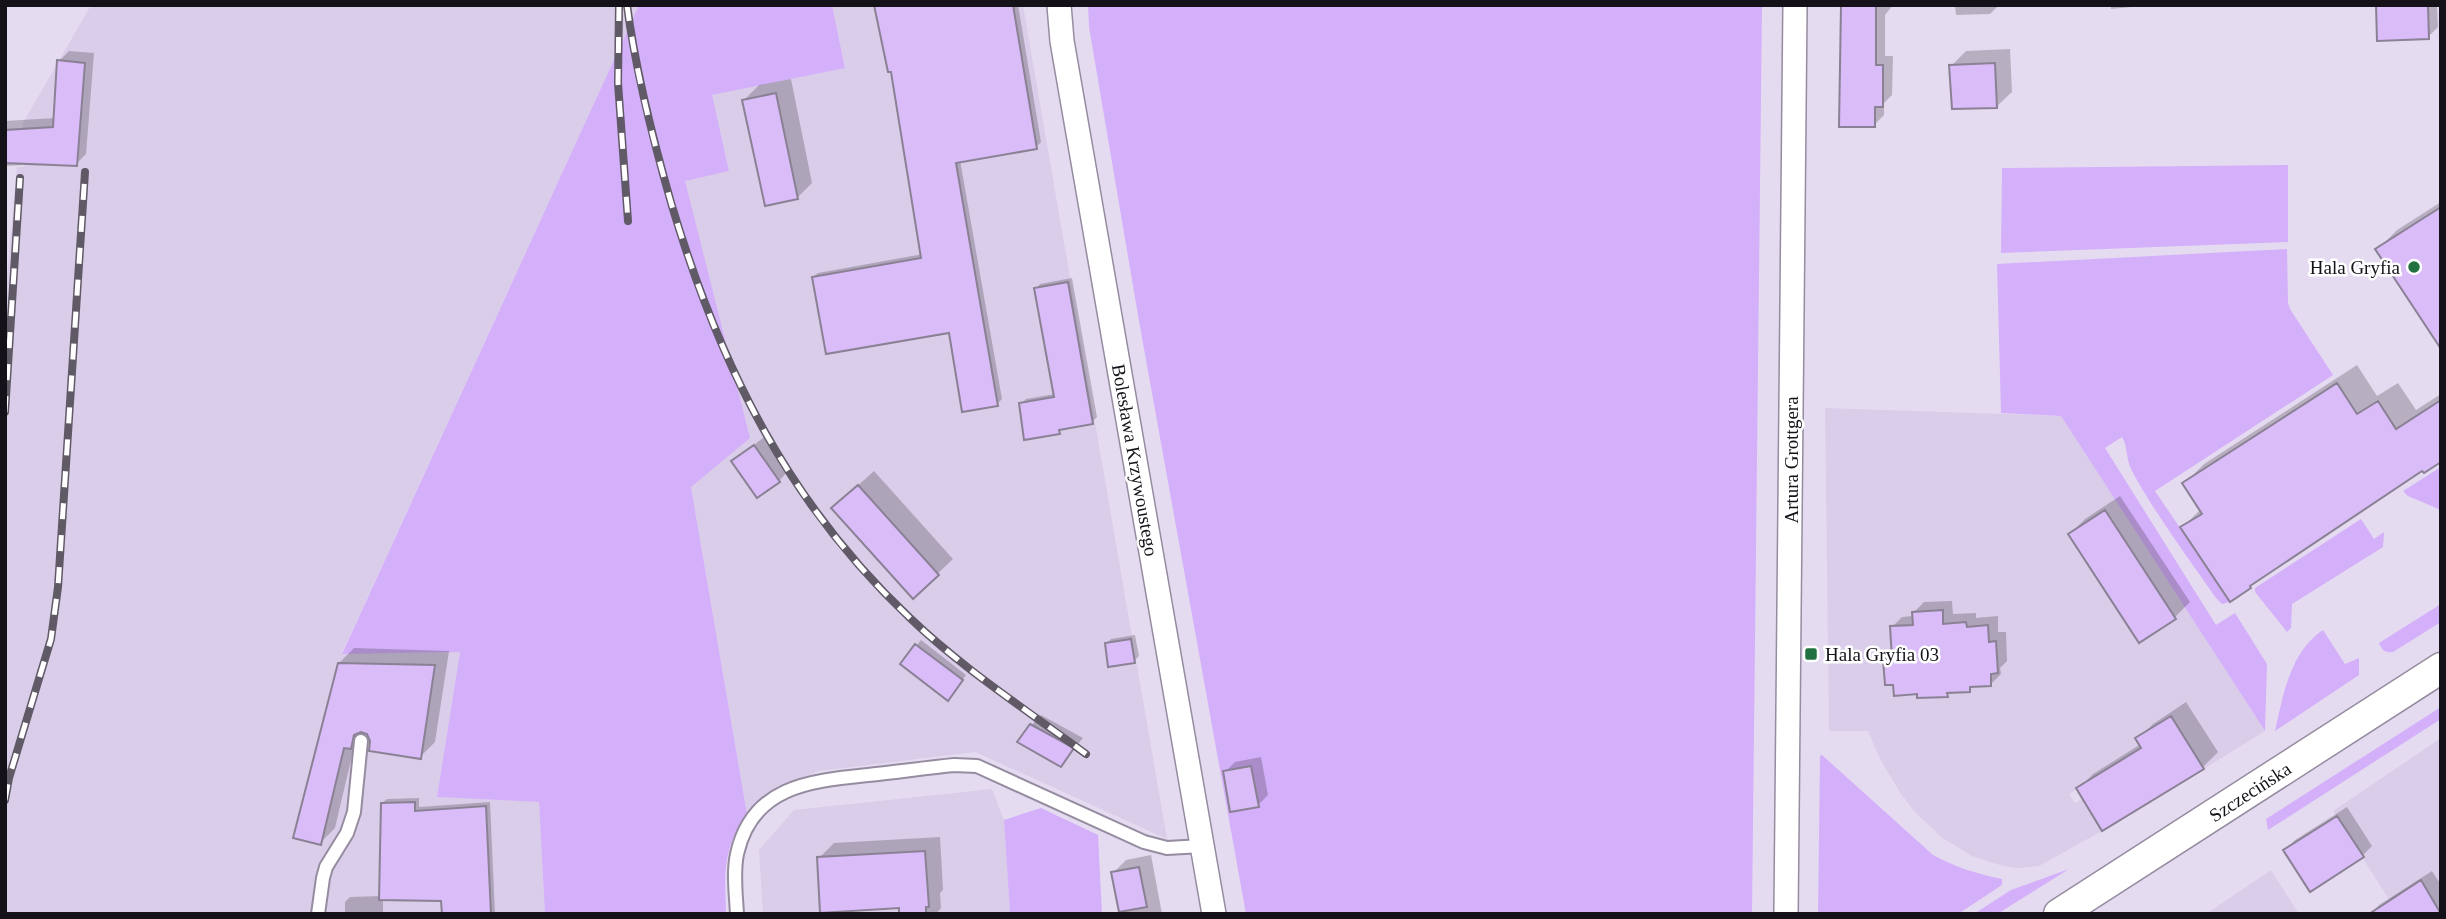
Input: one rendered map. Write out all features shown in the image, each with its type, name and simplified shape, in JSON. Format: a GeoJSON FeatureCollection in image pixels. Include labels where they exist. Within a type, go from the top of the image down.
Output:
{"type":"FeatureCollection","features":[{"type":"Feature","properties":{"kind":"street","name":"Bolesława Krzywoustego"},"geometry":{"type":"LineString","coordinates":[[1059,5],[1064,54],[1213,914]]}},
{"type":"Feature","properties":{"kind":"street","name":"Artura Grottgera"},"geometry":{"type":"LineString","coordinates":[[1786,914],[1795,5]]}},
{"type":"Feature","properties":{"kind":"street","name":"Szczecińska"},"geometry":{"type":"LineString","coordinates":[[2059,914],[2440,671]]}},
{"type":"Feature","properties":{"kind":"lane"},"geometry":{"type":"LineString","coordinates":[[318,914],[326,867],[347,833],[354,812],[361,741]]}},
{"type":"Feature","properties":{"kind":"lane"},"geometry":{"type":"LineString","coordinates":[[737,914],[736,857],[747,826],[761,808],[776,796],[813,781],[954,765],[977,766],[1144,842],[1167,848],[1202,846]]}},
{"type":"Feature","properties":{"kind":"shaded area"},"geometry":{"type":"Polygon","coordinates":[[[91,5],[639,5],[342,653],[460,652],[437,797],[539,802],[545,914],[5,914],[5,298],[17,167],[24,167],[23,123],[91,5]]]}},
{"type":"Feature","properties":{"kind":"shaded area"},"geometry":{"type":"Polygon","coordinates":[[[639,5],[832,5],[845,68],[712,95],[729,171],[685,181],[750,438],[691,487],[747,814],[729,850],[726,914],[545,914],[539,802],[437,797],[460,652],[342,654],[639,5]]]}},
{"type":"Feature","properties":{"kind":"shaded area"},"geometry":{"type":"Polygon","coordinates":[[[832,5],[1023,5],[1167,839],[975,752],[819,771],[776,789],[747,814],[691,487],[685,180],[729,170],[711,95],[845,67],[832,5]]]}},
{"type":"Feature","properties":{"kind":"shaded area"},"geometry":{"type":"Polygon","coordinates":[[[1088,5],[1762,5],[1752,914],[1246,914],[1139,321],[1089,27],[1088,5]]]}},
{"type":"Feature","properties":{"kind":"shaded area"},"geometry":{"type":"Polygon","coordinates":[[[2288,165],[2288,242],[2001,253],[2002,168],[2288,165]]]}},
{"type":"Feature","properties":{"kind":"shaded area"},"geometry":{"type":"Polygon","coordinates":[[[2287,249],[2290,309],[2333,375],[2155,491],[2230,602],[2222,604],[2216,598],[2161,519],[2131,469],[2122,437],[2105,448],[2216,625],[2235,613],[2267,664],[2265,731],[2061,416],[2001,413],[1997,264],[2287,249]]]}},
{"type":"Feature","properties":{"kind":"shaded area"},"geometry":{"type":"Polygon","coordinates":[[[1825,408],[2061,416],[2265,731],[2204,769],[2170,716],[2136,738],[2140,748],[2069,794],[2075,803],[2082,799],[2102,831],[2039,866],[2003,866],[1972,856],[1941,837],[1901,794],[1880,759],[1868,731],[1829,731],[1825,408]]]}},
{"type":"Feature","properties":{"kind":"shaded area"},"geometry":{"type":"Polygon","coordinates":[[[2441,467],[2441,510],[2408,496],[2403,491],[2441,467]]]}},
{"type":"Feature","properties":{"kind":"shaded area"},"geometry":{"type":"Polygon","coordinates":[[[2361,519],[2374,539],[2384,532],[2383,547],[2292,604],[2291,628],[2287,632],[2255,592],[2255,588],[2361,519]]]}},
{"type":"Feature","properties":{"kind":"shaded area"},"geometry":{"type":"Polygon","coordinates":[[[2441,604],[2441,622],[2393,652],[2381,648],[2379,643],[2441,604]]]}},
{"type":"Feature","properties":{"kind":"shaded area"},"geometry":{"type":"Polygon","coordinates":[[[2323,630],[2345,664],[2359,658],[2359,675],[2275,731],[2295,662],[2312,639],[2323,630]]]}},
{"type":"Feature","properties":{"kind":"shaded area"},"geometry":{"type":"Polygon","coordinates":[[[2441,707],[2441,719],[2268,830],[2266,819],[2441,707]]]}},
{"type":"Feature","properties":{"kind":"shaded area"},"geometry":{"type":"Polygon","coordinates":[[[2441,738],[2441,914],[2398,914],[2333,811],[2441,738]]]}},
{"type":"Feature","properties":{"kind":"shaded area"},"geometry":{"type":"Polygon","coordinates":[[[1822,755],[1933,855],[1966,870],[2002,879],[2002,885],[1958,914],[1818,914],[1822,755]]]}},
{"type":"Feature","properties":{"kind":"shaded area"},"geometry":{"type":"Polygon","coordinates":[[[992,789],[1004,820],[1010,914],[763,914],[759,850],[794,810],[992,789]]]}},
{"type":"Feature","properties":{"kind":"shaded area"},"geometry":{"type":"Polygon","coordinates":[[[1041,808],[1098,835],[1102,914],[1010,914],[1004,820],[1041,808]]]}},
{"type":"Feature","properties":{"kind":"shaded area"},"geometry":{"type":"Polygon","coordinates":[[[2069,869],[1997,914],[1974,914],[2011,890],[2069,869]]]}},
{"type":"Feature","properties":{"kind":"shaded area"},"geometry":{"type":"Polygon","coordinates":[[[2271,870],[2299,914],[2206,914],[2271,870]]]}},
{"type":"Feature","properties":{"kind":"building"},"geometry":{"type":"Polygon","coordinates":[[[874,5],[1013,5],[1037,149],[956,163],[998,406],[962,412],[949,333],[826,354],[812,277],[921,258],[891,72],[888,72],[874,5]]]}},
{"type":"Feature","properties":{"kind":"building"},"geometry":{"type":"Polygon","coordinates":[[[1841,5],[1876,5],[1876,65],[1883,65],[1883,107],[1875,107],[1875,127],[1839,127],[1841,5]]]}},
{"type":"Feature","properties":{"kind":"building"},"geometry":{"type":"Polygon","coordinates":[[[2376,5],[2428,5],[2429,39],[2377,41],[2376,5]]]}},
{"type":"Feature","properties":{"kind":"building"},"geometry":{"type":"Polygon","coordinates":[[[57,60],[85,63],[77,166],[5,163],[5,130],[53,127],[57,60]]]}},
{"type":"Feature","properties":{"kind":"building"},"geometry":{"type":"Polygon","coordinates":[[[1995,63],[1997,108],[1952,109],[1949,65],[1995,63]]]}},
{"type":"Feature","properties":{"kind":"building"},"geometry":{"type":"Polygon","coordinates":[[[776,93],[798,199],[765,206],[742,100],[776,93]]]}},
{"type":"Feature","properties":{"kind":"building","name":"Hala Gryfia"},"geometry":{"type":"Polygon","coordinates":[[[2441,207],[2441,349],[2375,249],[2441,207]]]}},
{"type":"Feature","properties":{"kind":"building"},"geometry":{"type":"Polygon","coordinates":[[[1068,282],[1093,424],[1059,430],[1060,434],[1024,440],[1019,403],[1054,397],[1034,288],[1068,282]]]}},
{"type":"Feature","properties":{"kind":"building"},"geometry":{"type":"Polygon","coordinates":[[[2337,383],[2357,414],[2378,401],[2396,429],[2441,400],[2441,462],[2424,473],[2422,471],[2230,602],[2180,527],[2202,514],[2182,483],[2337,383]]]}},
{"type":"Feature","properties":{"kind":"building"},"geometry":{"type":"Polygon","coordinates":[[[754,445],[780,482],[757,498],[731,461],[754,445]]]}},
{"type":"Feature","properties":{"kind":"building"},"geometry":{"type":"Polygon","coordinates":[[[858,485],[939,575],[913,599],[831,508],[858,485]]]}},
{"type":"Feature","properties":{"kind":"building"},"geometry":{"type":"Polygon","coordinates":[[[2105,510],[2176,619],[2139,643],[2068,534],[2105,510]]]}},
{"type":"Feature","properties":{"kind":"building"},"geometry":{"type":"Polygon","coordinates":[[[1943,610],[1943,624],[1966,622],[1967,627],[1988,625],[1989,642],[1996,641],[1998,673],[1991,674],[1991,686],[1970,687],[1970,692],[1947,693],[1948,697],[1917,698],[1917,694],[1894,696],[1893,685],[1885,685],[1883,659],[1892,659],[1890,626],[1913,625],[1912,612],[1943,610]]]}},
{"type":"Feature","properties":{"kind":"building"},"geometry":{"type":"Polygon","coordinates":[[[1131,639],[1135,663],[1108,667],[1105,643],[1131,639]]]}},
{"type":"Feature","properties":{"kind":"building"},"geometry":{"type":"Polygon","coordinates":[[[915,644],[963,680],[948,701],[900,664],[915,644]]]}},
{"type":"Feature","properties":{"kind":"building"},"geometry":{"type":"Polygon","coordinates":[[[338,663],[435,665],[421,759],[369,751],[370,741],[367,734],[361,732],[354,735],[351,749],[344,748],[321,845],[293,838],[338,663]]]}},
{"type":"Feature","properties":{"kind":"building"},"geometry":{"type":"Polygon","coordinates":[[[2171,716],[2204,769],[2102,831],[2076,788],[2141,748],[2135,738],[2171,716]]]}},
{"type":"Feature","properties":{"kind":"building"},"geometry":{"type":"Polygon","coordinates":[[[1030,724],[1074,748],[1061,767],[1017,742],[1030,724]]]}},
{"type":"Feature","properties":{"kind":"building"},"geometry":{"type":"Polygon","coordinates":[[[1251,766],[1259,807],[1230,812],[1223,771],[1251,766]]]}},
{"type":"Feature","properties":{"kind":"building"},"geometry":{"type":"Polygon","coordinates":[[[415,802],[415,811],[486,806],[491,914],[442,914],[441,901],[379,900],[381,803],[415,802]]]}},
{"type":"Feature","properties":{"kind":"building"},"geometry":{"type":"Polygon","coordinates":[[[2337,816],[2364,857],[2310,892],[2283,850],[2337,816]]]}},
{"type":"Feature","properties":{"kind":"building"},"geometry":{"type":"Polygon","coordinates":[[[925,851],[929,907],[926,907],[926,914],[899,914],[899,908],[820,913],[817,857],[925,851]]]}},
{"type":"Feature","properties":{"kind":"building"},"geometry":{"type":"Polygon","coordinates":[[[1139,867],[1147,907],[1119,912],[1111,872],[1139,867]]]}},
{"type":"Feature","properties":{"kind":"building"},"geometry":{"type":"Polygon","coordinates":[[[2421,880],[2441,914],[2369,914],[2421,880]]]}},
{"type":"Feature","properties":{"kind":"railway"},"geometry":{"type":"LineString","coordinates":[[619,5],[618,83],[628,221]]}},
{"type":"Feature","properties":{"kind":"railway"},"geometry":{"type":"LineString","coordinates":[[627,5],[640,82],[672,206],[712,322],[763,429],[828,528],[867,574],[910,618],[973,672],[1086,754]]}},
{"type":"Feature","properties":{"kind":"railway"},"geometry":{"type":"LineString","coordinates":[[5,800],[9,778],[51,639],[58,587],[85,172]]}},
{"type":"Feature","properties":{"kind":"railway"},"geometry":{"type":"LineString","coordinates":[[5,412],[20,178]]}},
{"type":"Feature","properties":{"kind":"place","name":"Hala Gryfia"},"geometry":{"type":"Point","coordinates":[2414,267]}},
{"type":"Feature","properties":{"kind":"place","name":"Hala Gryfia 03"},"geometry":{"type":"Point","coordinates":[1811,654]}}]}
